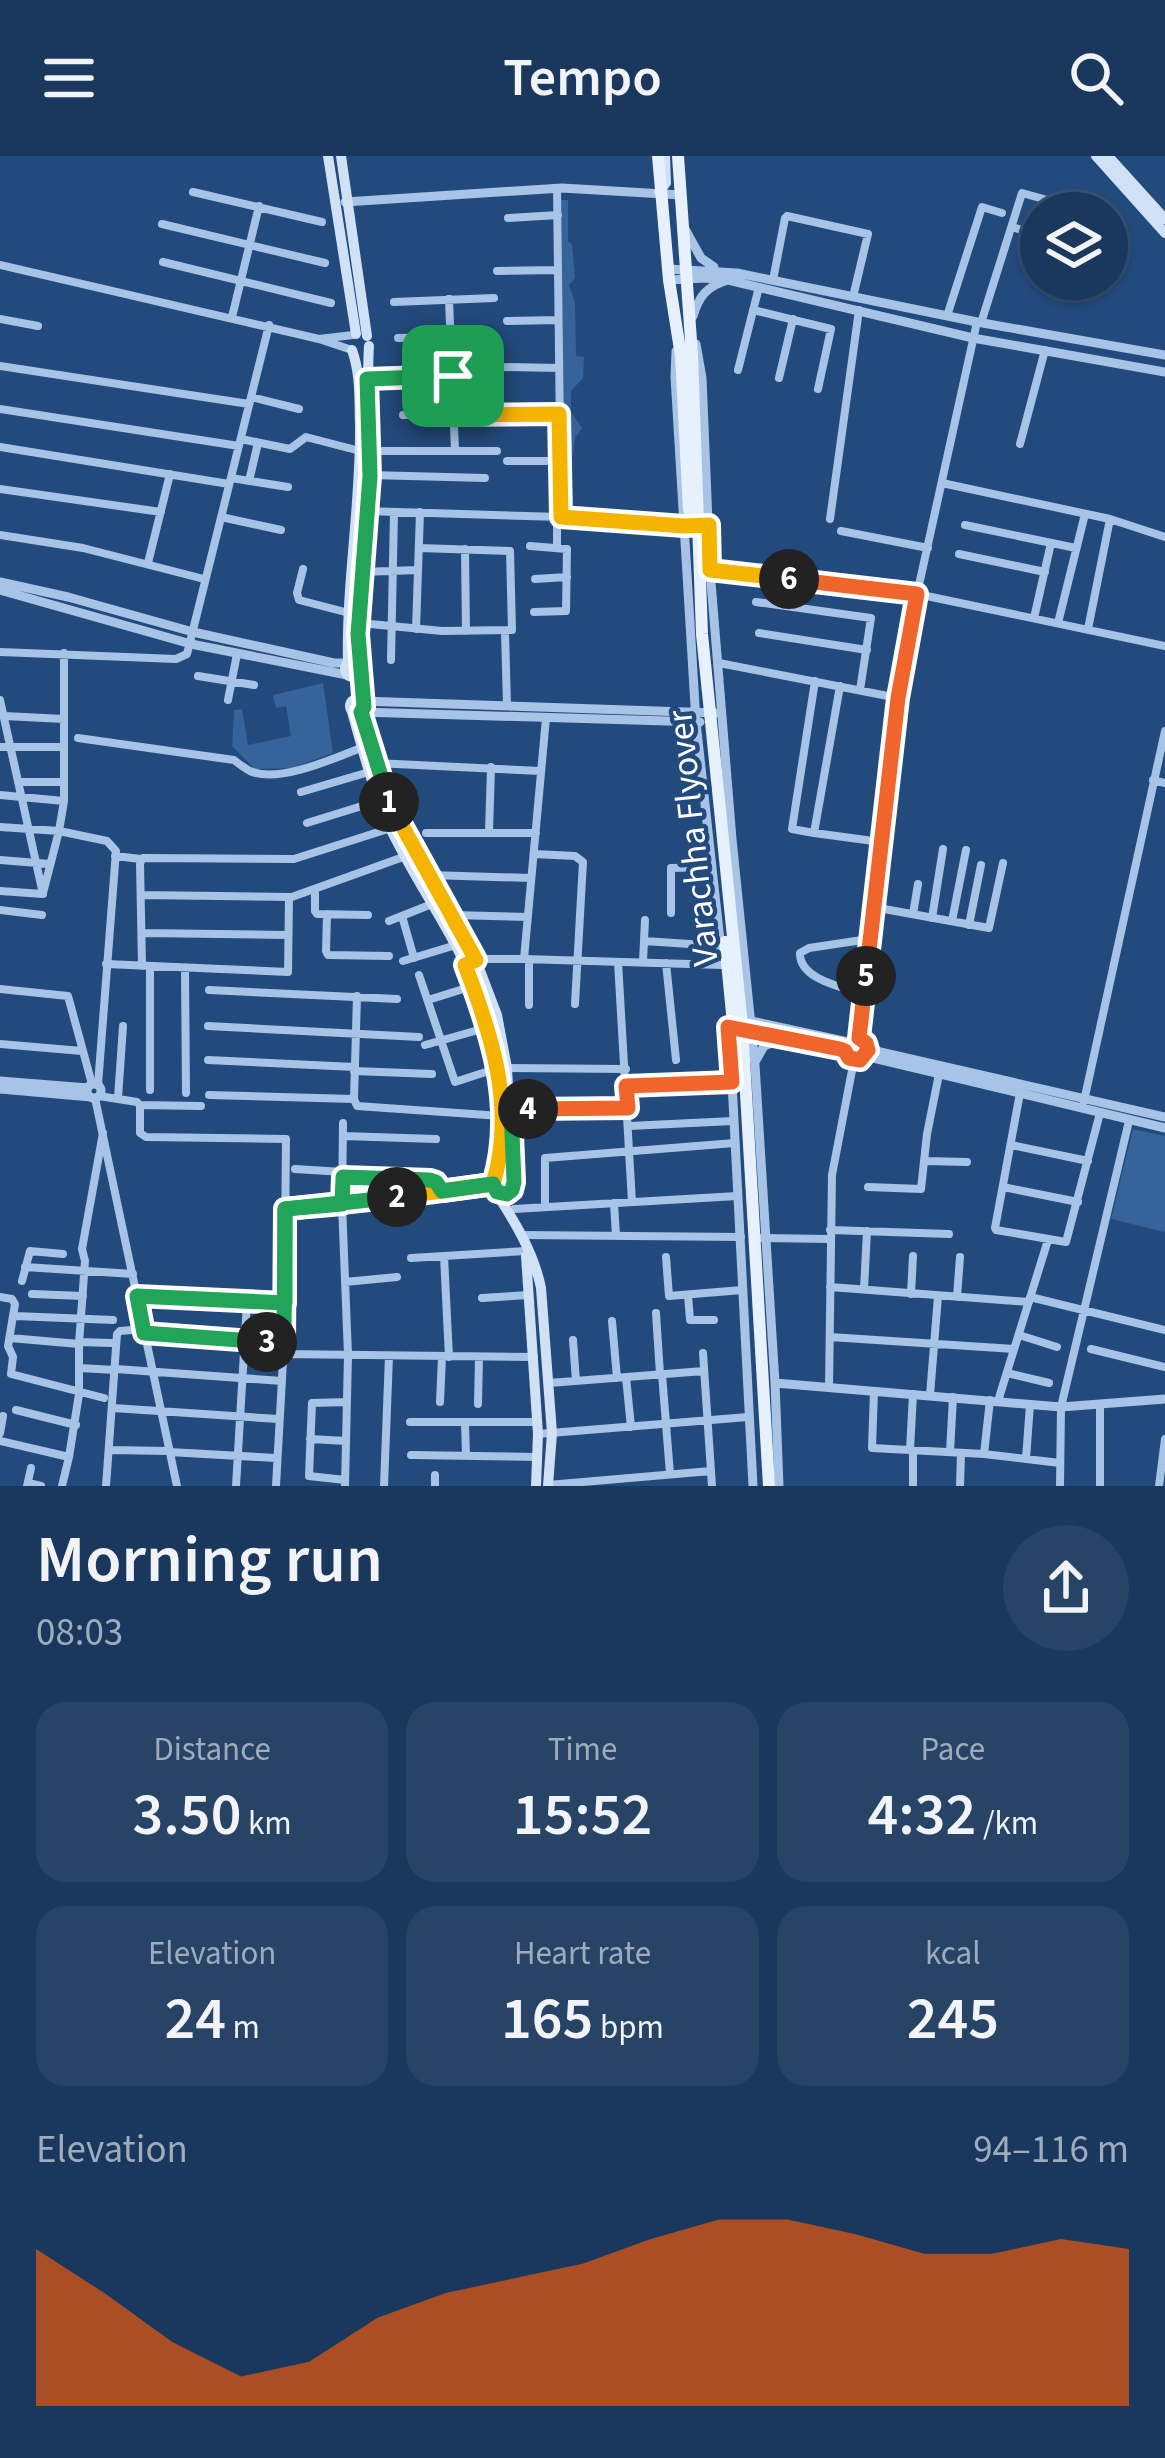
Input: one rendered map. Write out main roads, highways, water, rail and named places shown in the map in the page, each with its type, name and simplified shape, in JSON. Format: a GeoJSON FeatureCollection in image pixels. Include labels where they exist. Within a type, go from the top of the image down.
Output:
{"type":"FeatureCollection","features":[{"type":"Feature","properties":{"kind":"main road"},"geometry":{"type":"LineString","coordinates":[[328,156],[342,203]]}},
{"type":"Feature","properties":{"kind":"main road"},"geometry":{"type":"LineString","coordinates":[[341,156],[342,203],[367,379],[365,475],[349,613],[356,707],[363,747],[393,813],[451,915],[497,1015],[514,1215]]}},
{"type":"Feature","properties":{"kind":"main road"},"geometry":{"type":"LineString","coordinates":[[669,156],[681,193],[688,274],[684,327]]}},
{"type":"Feature","properties":{"kind":"main road"},"geometry":{"type":"LineString","coordinates":[[669,156],[659,193],[668,275],[684,327]]}},
{"type":"Feature","properties":{"kind":"main road"},"geometry":{"type":"LineString","coordinates":[[1096,156],[1165,233]]}},
{"type":"Feature","properties":{"kind":"main road"},"geometry":{"type":"LineString","coordinates":[[1108,156],[1165,219]]}},
{"type":"Feature","properties":{"kind":"main road","name":"Varachha Flyover"},"geometry":{"type":"LineString","coordinates":[[684,327],[698,652],[739,1079],[760,1486]]}},
{"type":"Feature","properties":{"kind":"main road"},"geometry":{"type":"LineString","coordinates":[[361,338],[349,344],[359,375],[365,451]]}},
{"type":"Feature","properties":{"kind":"main road"},"geometry":{"type":"LineString","coordinates":[[354,669],[362,511]]}},
{"type":"Feature","properties":{"kind":"main road"},"geometry":{"type":"LineString","coordinates":[[356,707],[391,828],[456,945],[471,962],[473,986],[502,1068]]}},
{"type":"Feature","properties":{"kind":"main road"},"geometry":{"type":"LineString","coordinates":[[506,1113],[494,1184],[514,1215],[541,1288],[536,1486]]}},
{"type":"Feature","properties":{"kind":"main road"},"geometry":{"type":"LineString","coordinates":[[494,1184],[505,1174],[513,1184]]}},
{"type":"Feature","properties":{"kind":"main road"},"geometry":{"type":"LineString","coordinates":[[524,1244],[540,1357],[549,1383],[548,1486]]}}]}
